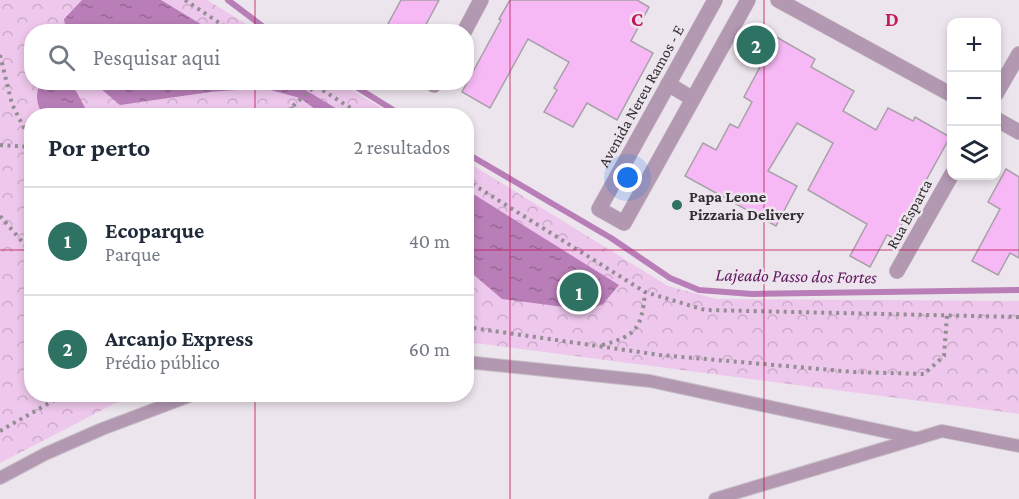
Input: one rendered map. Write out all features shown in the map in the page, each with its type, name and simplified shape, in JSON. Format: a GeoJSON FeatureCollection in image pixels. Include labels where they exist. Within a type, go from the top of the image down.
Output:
{"type":"FeatureCollection","features":[{"type":"Feature","properties":{"kind":"street"},"geometry":{"type":"LineString","coordinates":[[468,24],[481,0]]}},
{"type":"Feature","properties":{"kind":"street","name":"Avenida Nereu Ramos - E"},"geometry":{"type":"LineString","coordinates":[[693,99],[624,223],[598,209],[715,0]]}},
{"type":"Feature","properties":{"kind":"street"},"geometry":{"type":"LineString","coordinates":[[668,84],[693,99],[748,0]]}},
{"type":"Feature","properties":{"kind":"street"},"geometry":{"type":"LineString","coordinates":[[778,0],[947,93]]}},
{"type":"Feature","properties":{"kind":"street"},"geometry":{"type":"LineString","coordinates":[[1001,85],[1019,54]]}},
{"type":"Feature","properties":{"kind":"street"},"geometry":{"type":"LineString","coordinates":[[1001,122],[1019,132]]}},
{"type":"Feature","properties":{"kind":"street","name":"Rua Esparta"},"geometry":{"type":"LineString","coordinates":[[897,271],[948,180]]}},
{"type":"Feature","properties":{"kind":"lane"},"geometry":{"type":"LineString","coordinates":[[474,363],[650,381],[915,438]]}},
{"type":"Feature","properties":{"kind":"lane"},"geometry":{"type":"LineString","coordinates":[[0,478],[45,454],[102,429],[174,402]]}},
{"type":"Feature","properties":{"kind":"lane"},"geometry":{"type":"LineString","coordinates":[[715,499],[942,431],[1019,446]]}},
{"type":"Feature","properties":{"kind":"path"},"geometry":{"type":"LineString","coordinates":[[185,0],[221,24]]}},
{"type":"Feature","properties":{"kind":"path"},"geometry":{"type":"LineString","coordinates":[[0,55],[12,104],[24,129]]}},
{"type":"Feature","properties":{"kind":"path"},"geometry":{"type":"LineString","coordinates":[[291,107],[311,90]]}},
{"type":"Feature","properties":{"kind":"path"},"geometry":{"type":"LineString","coordinates":[[322,90],[350,108]]}},
{"type":"Feature","properties":{"kind":"path"},"geometry":{"type":"LineString","coordinates":[[0,145],[24,145]]}},
{"type":"Feature","properties":{"kind":"path"},"geometry":{"type":"LineString","coordinates":[[474,185],[645,292],[705,310],[1019,317]]}},
{"type":"Feature","properties":{"kind":"path"},"geometry":{"type":"LineString","coordinates":[[0,216],[24,244]]}},
{"type":"Feature","properties":{"kind":"path"},"geometry":{"type":"LineString","coordinates":[[599,346],[624,339],[639,325],[645,292]]}},
{"type":"Feature","properties":{"kind":"path"},"geometry":{"type":"LineString","coordinates":[[474,328],[660,356],[831,370],[924,374],[944,356],[948,315]]}},
{"type":"Feature","properties":{"kind":"path"},"geometry":{"type":"LineString","coordinates":[[0,431],[51,402]]}},
{"type":"Feature","properties":{"kind":"green space"},"geometry":{"type":"Polygon","coordinates":[[[0,0],[207,0],[246,24],[24,24],[24,90],[352,90],[381,108],[24,108],[24,402],[118,402],[0,463],[0,0]]]}},
{"type":"Feature","properties":{"kind":"green space"},"geometry":{"type":"Polygon","coordinates":[[[474,166],[668,286],[716,299],[1019,301],[1019,414],[474,343],[474,166]]]}},
{"type":"Feature","properties":{"kind":"water"},"geometry":{"type":"Polygon","coordinates":[[[82,0],[161,0],[200,24],[65,24],[64,19],[82,0]]]}},
{"type":"Feature","properties":{"kind":"water"},"geometry":{"type":"Polygon","coordinates":[[[74,90],[85,108],[39,108],[38,91],[74,90]]]}},
{"type":"Feature","properties":{"kind":"water"},"geometry":{"type":"Polygon","coordinates":[[[102,90],[236,90],[210,92],[120,105],[102,90]]]}},
{"type":"Feature","properties":{"kind":"water"},"geometry":{"type":"Polygon","coordinates":[[[270,90],[306,90],[335,108],[314,108],[300,98],[270,90]]]}},
{"type":"Feature","properties":{"kind":"water"},"geometry":{"type":"Polygon","coordinates":[[[474,194],[619,285],[603,304],[588,310],[502,299],[474,275],[474,194]]]}},
{"type":"Feature","properties":{"kind":"building"},"geometry":{"type":"Polygon","coordinates":[[[401,0],[439,0],[426,24],[388,24],[401,0]]]}},
{"type":"Feature","properties":{"kind":"building"},"geometry":{"type":"Polygon","coordinates":[[[510,0],[637,0],[649,7],[631,41],[653,53],[617,120],[587,103],[573,127],[544,112],[569,62],[528,39],[490,108],[462,92],[474,90],[474,70],[501,20],[499,19],[510,0]]]}},
{"type":"Feature","properties":{"kind":"building"},"geometry":{"type":"Polygon","coordinates":[[[764,30],[815,59],[811,67],[854,91],[843,111],[876,130],[888,108],[913,121],[915,117],[947,135],[947,142],[894,238],[887,235],[870,267],[850,256],[867,224],[808,190],[833,143],[797,123],[768,171],[797,186],[776,226],[685,176],[703,143],[716,150],[730,124],[738,128],[752,102],[744,97],[762,63],[750,56],[764,30]]]}},
{"type":"Feature","properties":{"kind":"building"},"geometry":{"type":"Polygon","coordinates":[[[1006,169],[1019,177],[1019,258],[1010,253],[998,275],[972,261],[1000,209],[988,202],[1006,169]]]}},
{"type":"Feature","properties":{"kind":"waterway","name":"Lajeado Passo dos Fortes"},"geometry":{"type":"LineString","coordinates":[[228,0],[260,24]]}},
{"type":"Feature","properties":{"kind":"waterway","name":"Lajeado Passo dos Fortes"},"geometry":{"type":"LineString","coordinates":[[361,90],[390,108]]}},
{"type":"Feature","properties":{"kind":"waterway","name":"Lajeado Passo dos Fortes"},"geometry":{"type":"LineString","coordinates":[[474,158],[611,238],[670,278],[699,290],[752,294],[1019,290]]}},
{"type":"Feature","properties":{"kind":"place","name":"Arcanjo Express"},"geometry":{"type":"Point","coordinates":[756,45]}},
{"type":"Feature","properties":{"kind":"place","name":"Papa Leone Pizzaria Delivery"},"geometry":{"type":"Point","coordinates":[677,205]}},
{"type":"Feature","properties":{"kind":"place","name":"Ecoparque"},"geometry":{"type":"Point","coordinates":[579,292]}}]}
